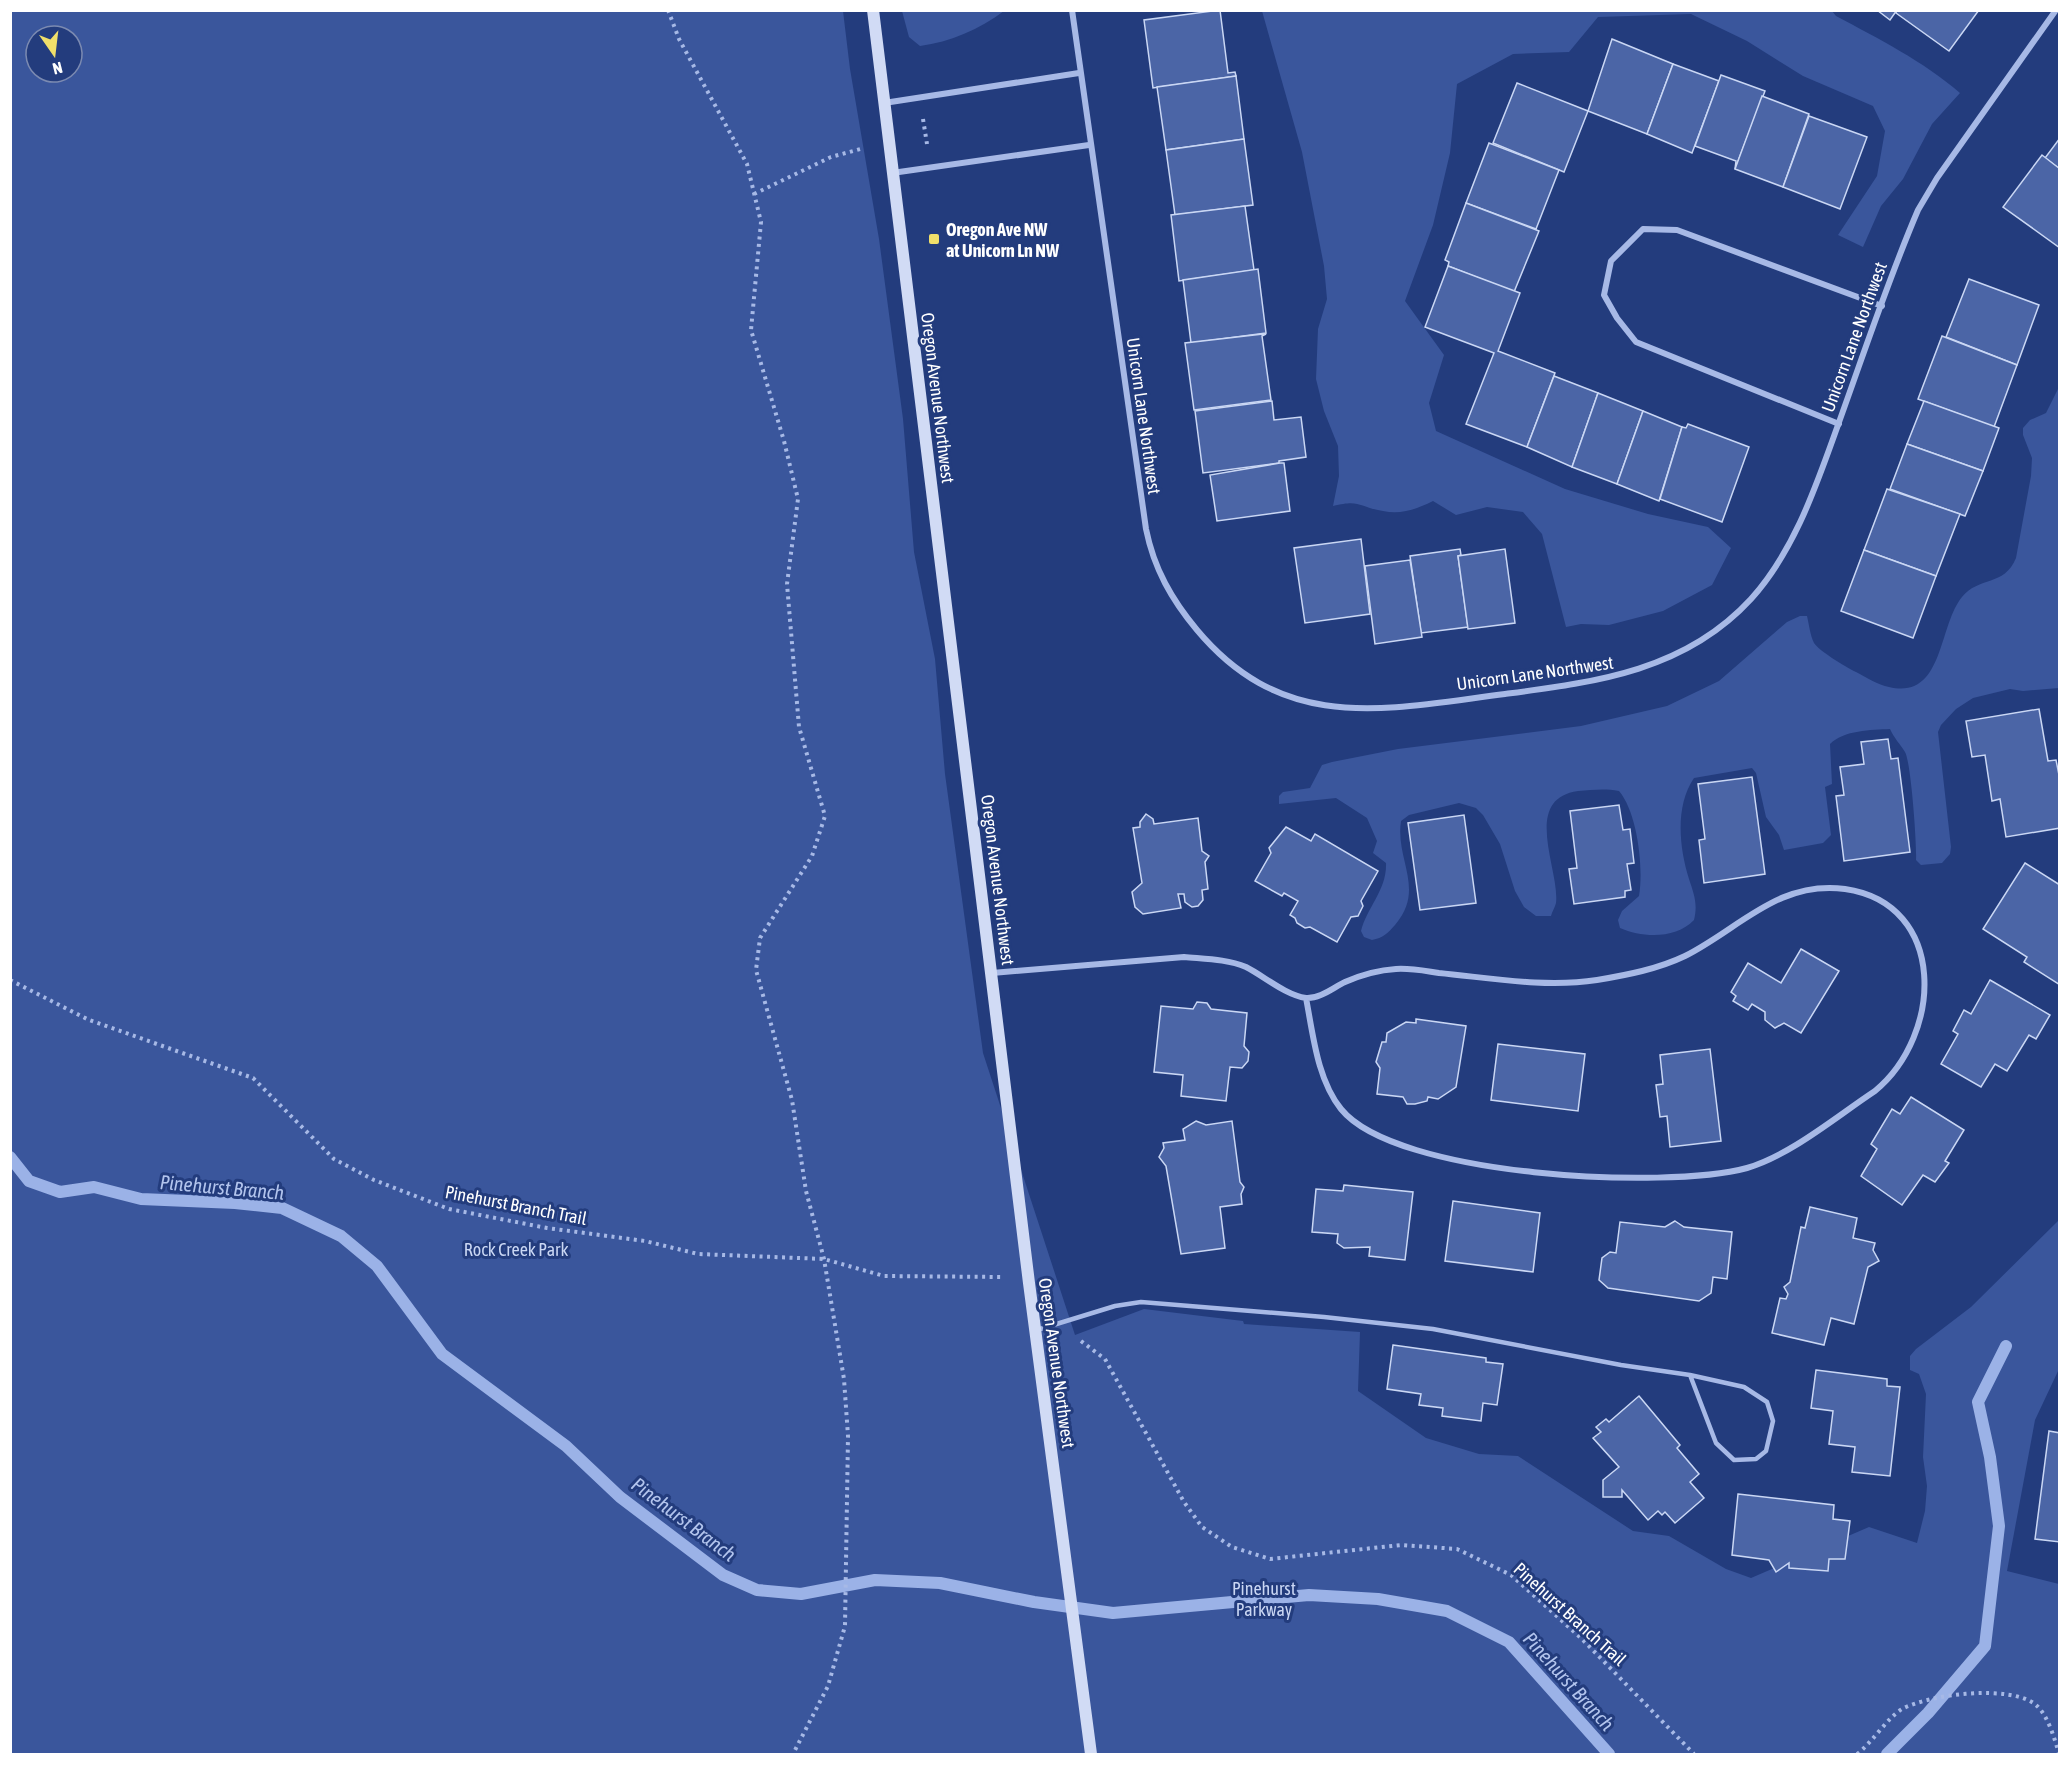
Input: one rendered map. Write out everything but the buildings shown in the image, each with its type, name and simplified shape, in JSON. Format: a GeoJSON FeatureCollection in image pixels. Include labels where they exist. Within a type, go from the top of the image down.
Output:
{"type":"FeatureCollection","features":[{"type":"Feature","properties":{"kind":"street","name":"Oregon Avenue Northwest"},"geometry":{"type":"LineString","coordinates":[[873,10],[891,173],[1035,1330],[1091,1755]]}},
{"type":"Feature","properties":{"kind":"street","name":"Unicorn Lane Northwest"},"geometry":{"type":"LineString","coordinates":[[1072,10],[1089,145],[1146,530],[1156,566],[1180,610],[1210,647],[1243,675],[1300,700],[1337,708],[1375,710],[1584,684],[1629,674],[1672,656],[1733,617],[1773,570],[1810,502],[1911,227],[1937,178],[2056,10]]}},
{"type":"Feature","properties":{"kind":"street"},"geometry":{"type":"LineString","coordinates":[[884,103],[1079,73]]}},
{"type":"Feature","properties":{"kind":"street"},"geometry":{"type":"LineString","coordinates":[[891,173],[1089,145]]}},
{"type":"Feature","properties":{"kind":"street"},"geometry":{"type":"LineString","coordinates":[[1839,424],[1636,342],[1617,318],[1604,295],[1611,261],[1643,229],[1677,230],[1882,306]]}},
{"type":"Feature","properties":{"kind":"street"},"geometry":{"type":"LineString","coordinates":[[992,973],[1184,957],[1215,960],[1244,967],[1306,998],[1319,995],[1369,973],[1397,969],[1546,983],[1618,976],[1662,966],[1685,956],[1749,913],[1779,899],[1827,888],[1871,895],[1896,911],[1906,922],[1920,955],[1925,996],[1920,1027],[1906,1057],[1888,1080],[1875,1091],[1764,1162],[1732,1172],[1677,1178],[1532,1174],[1450,1158],[1377,1136],[1342,1111],[1329,1089],[1316,1047],[1306,998]]}},
{"type":"Feature","properties":{"kind":"lane"},"geometry":{"type":"LineString","coordinates":[[1035,1330],[1115,1306],[1141,1302],[1324,1317],[1433,1329],[1622,1365],[1690,1375],[1744,1387],[1767,1402],[1773,1421],[1766,1450],[1756,1459],[1734,1460],[1716,1443],[1690,1375]]}},
{"type":"Feature","properties":{"kind":"path"},"geometry":{"type":"LineString","coordinates":[[668,10],[679,39],[747,164],[761,222],[751,330],[784,441],[798,499],[787,584],[798,715],[825,816],[812,856],[760,938],[756,970],[792,1100],[806,1191],[824,1259],[844,1379],[848,1436],[845,1626],[828,1686],[794,1754]]}},
{"type":"Feature","properties":{"kind":"path"},"geometry":{"type":"LineString","coordinates":[[922,112],[927,145]]}},
{"type":"Feature","properties":{"kind":"path"},"geometry":{"type":"LineString","coordinates":[[754,194],[831,157],[888,142]]}},
{"type":"Feature","properties":{"kind":"path","name":"Pinehurst Branch Trail"},"geometry":{"type":"LineString","coordinates":[[10,980],[89,1020],[253,1078],[334,1159],[374,1180],[449,1209],[547,1228],[645,1241],[698,1254],[824,1259],[884,1276],[1004,1277]]}},
{"type":"Feature","properties":{"kind":"path","name":"Pinehurst Branch Trail"},"geometry":{"type":"LineString","coordinates":[[1081,1340],[1105,1359],[1184,1502],[1202,1527],[1232,1547],[1270,1558],[1401,1545],[1457,1549],[1511,1575],[1581,1638],[1694,1755]]}},
{"type":"Feature","properties":{"kind":"path"},"geometry":{"type":"LineString","coordinates":[[1857,1755],[1900,1710],[1942,1697],[2006,1695],[2017,1695],[2037,1706],[2054,1737],[2060,1755]]}},
{"type":"Feature","properties":{"kind":"green space"},"geometry":{"type":"Polygon","coordinates":[[[902,10],[1004,11],[964,34],[920,46],[909,37],[902,10]]]}},
{"type":"Feature","properties":{"kind":"green space","name":"Rock Creek Park"},"geometry":{"type":"Polygon","coordinates":[[[11,11],[843,11],[850,69],[879,239],[903,419],[914,552],[935,659],[945,774],[983,1053],[1075,1335],[1144,1309],[1243,1321],[1244,1324],[1360,1332],[1358,1391],[1426,1438],[1479,1454],[1518,1456],[1633,1531],[1669,1536],[1726,1569],[1751,1578],[1869,1527],[1917,1543],[1925,1511],[1927,1486],[1923,1457],[1926,1394],[1919,1374],[1910,1370],[1910,1356],[1971,1307],[2059,1220],[2059,1369],[2035,1420],[2007,1571],[2059,1584],[2059,1754],[11,1754],[11,11]]]}},
{"type":"Feature","properties":{"kind":"green space"},"geometry":{"type":"Polygon","coordinates":[[[1262,11],[1832,11],[1836,16],[1916,61],[1960,93],[1932,124],[1903,179],[1881,206],[1863,247],[1838,235],[1877,176],[1885,131],[1873,106],[1803,76],[1747,41],[1691,14],[1598,17],[1569,52],[1513,54],[1457,84],[1450,153],[1433,225],[1405,301],[1444,355],[1429,403],[1436,431],[1565,489],[1648,514],[1708,527],[1731,548],[1712,585],[1663,611],[1609,625],[1581,624],[1566,627],[1542,534],[1523,512],[1487,507],[1456,515],[1433,501],[1403,512],[1390,512],[1355,503],[1333,506],[1339,476],[1338,446],[1324,411],[1316,379],[1318,329],[1327,299],[1324,266],[1302,152],[1262,11]]]}},
{"type":"Feature","properties":{"kind":"green space"},"geometry":{"type":"Polygon","coordinates":[[[2059,387],[2059,688],[2023,691],[2010,689],[1973,698],[1956,709],[1941,725],[1938,732],[1951,847],[1950,854],[1942,863],[1921,865],[1916,860],[1915,822],[1905,752],[1890,729],[1866,730],[1850,733],[1830,744],[1832,784],[1825,787],[1831,835],[1823,843],[1784,850],[1779,835],[1766,817],[1756,773],[1752,768],[1694,778],[1688,789],[1681,814],[1681,840],[1696,909],[1694,920],[1678,931],[1649,935],[1620,928],[1618,920],[1622,911],[1639,896],[1641,870],[1638,840],[1630,812],[1619,791],[1598,790],[1578,791],[1561,797],[1551,807],[1547,821],[1547,838],[1556,889],[1556,903],[1551,916],[1536,916],[1524,907],[1515,891],[1500,844],[1483,815],[1476,808],[1459,803],[1409,815],[1401,821],[1400,835],[1409,887],[1404,912],[1388,933],[1372,940],[1364,937],[1361,931],[1383,882],[1386,863],[1373,853],[1377,841],[1367,818],[1336,798],[1279,804],[1279,796],[1283,792],[1310,788],[1322,765],[1332,762],[1398,749],[1581,726],[1667,706],[1719,681],[1787,622],[1800,616],[1807,616],[1814,643],[1833,659],[1852,670],[1889,687],[1907,688],[1920,682],[1930,672],[1937,658],[1954,610],[1962,597],[1976,586],[2005,573],[2016,558],[2031,476],[2032,458],[2023,435],[2023,428],[2030,420],[2046,413],[2059,387]]]}},
{"type":"Feature","properties":{"kind":"waterway","name":"Pinehurst Branch"},"geometry":{"type":"LineString","coordinates":[[10,1157],[29,1181],[60,1192],[94,1187],[141,1199],[235,1203],[282,1208],[341,1236],[377,1266],[442,1354],[566,1446],[620,1497],[723,1575],[757,1590],[801,1594],[875,1580],[940,1583],[1034,1602],[1113,1613],[1309,1595],[1378,1599],[1447,1611],[1509,1642],[1609,1754]]}},
{"type":"Feature","properties":{"kind":"waterway"},"geometry":{"type":"LineString","coordinates":[[1887,1754],[1928,1713],[1985,1646],[1999,1526],[1990,1457],[1978,1402],[2006,1346]]}},
{"type":"Feature","properties":{"kind":"place","name":"Oregon Ave NW at Unicorn Ln NW"},"geometry":{"type":"Point","coordinates":[934,239]}},
{"type":"Feature","properties":{"kind":"park label","name":"Pinehurst Parkway"},"geometry":{"type":"Point","coordinates":[1264,1598]}}]}
